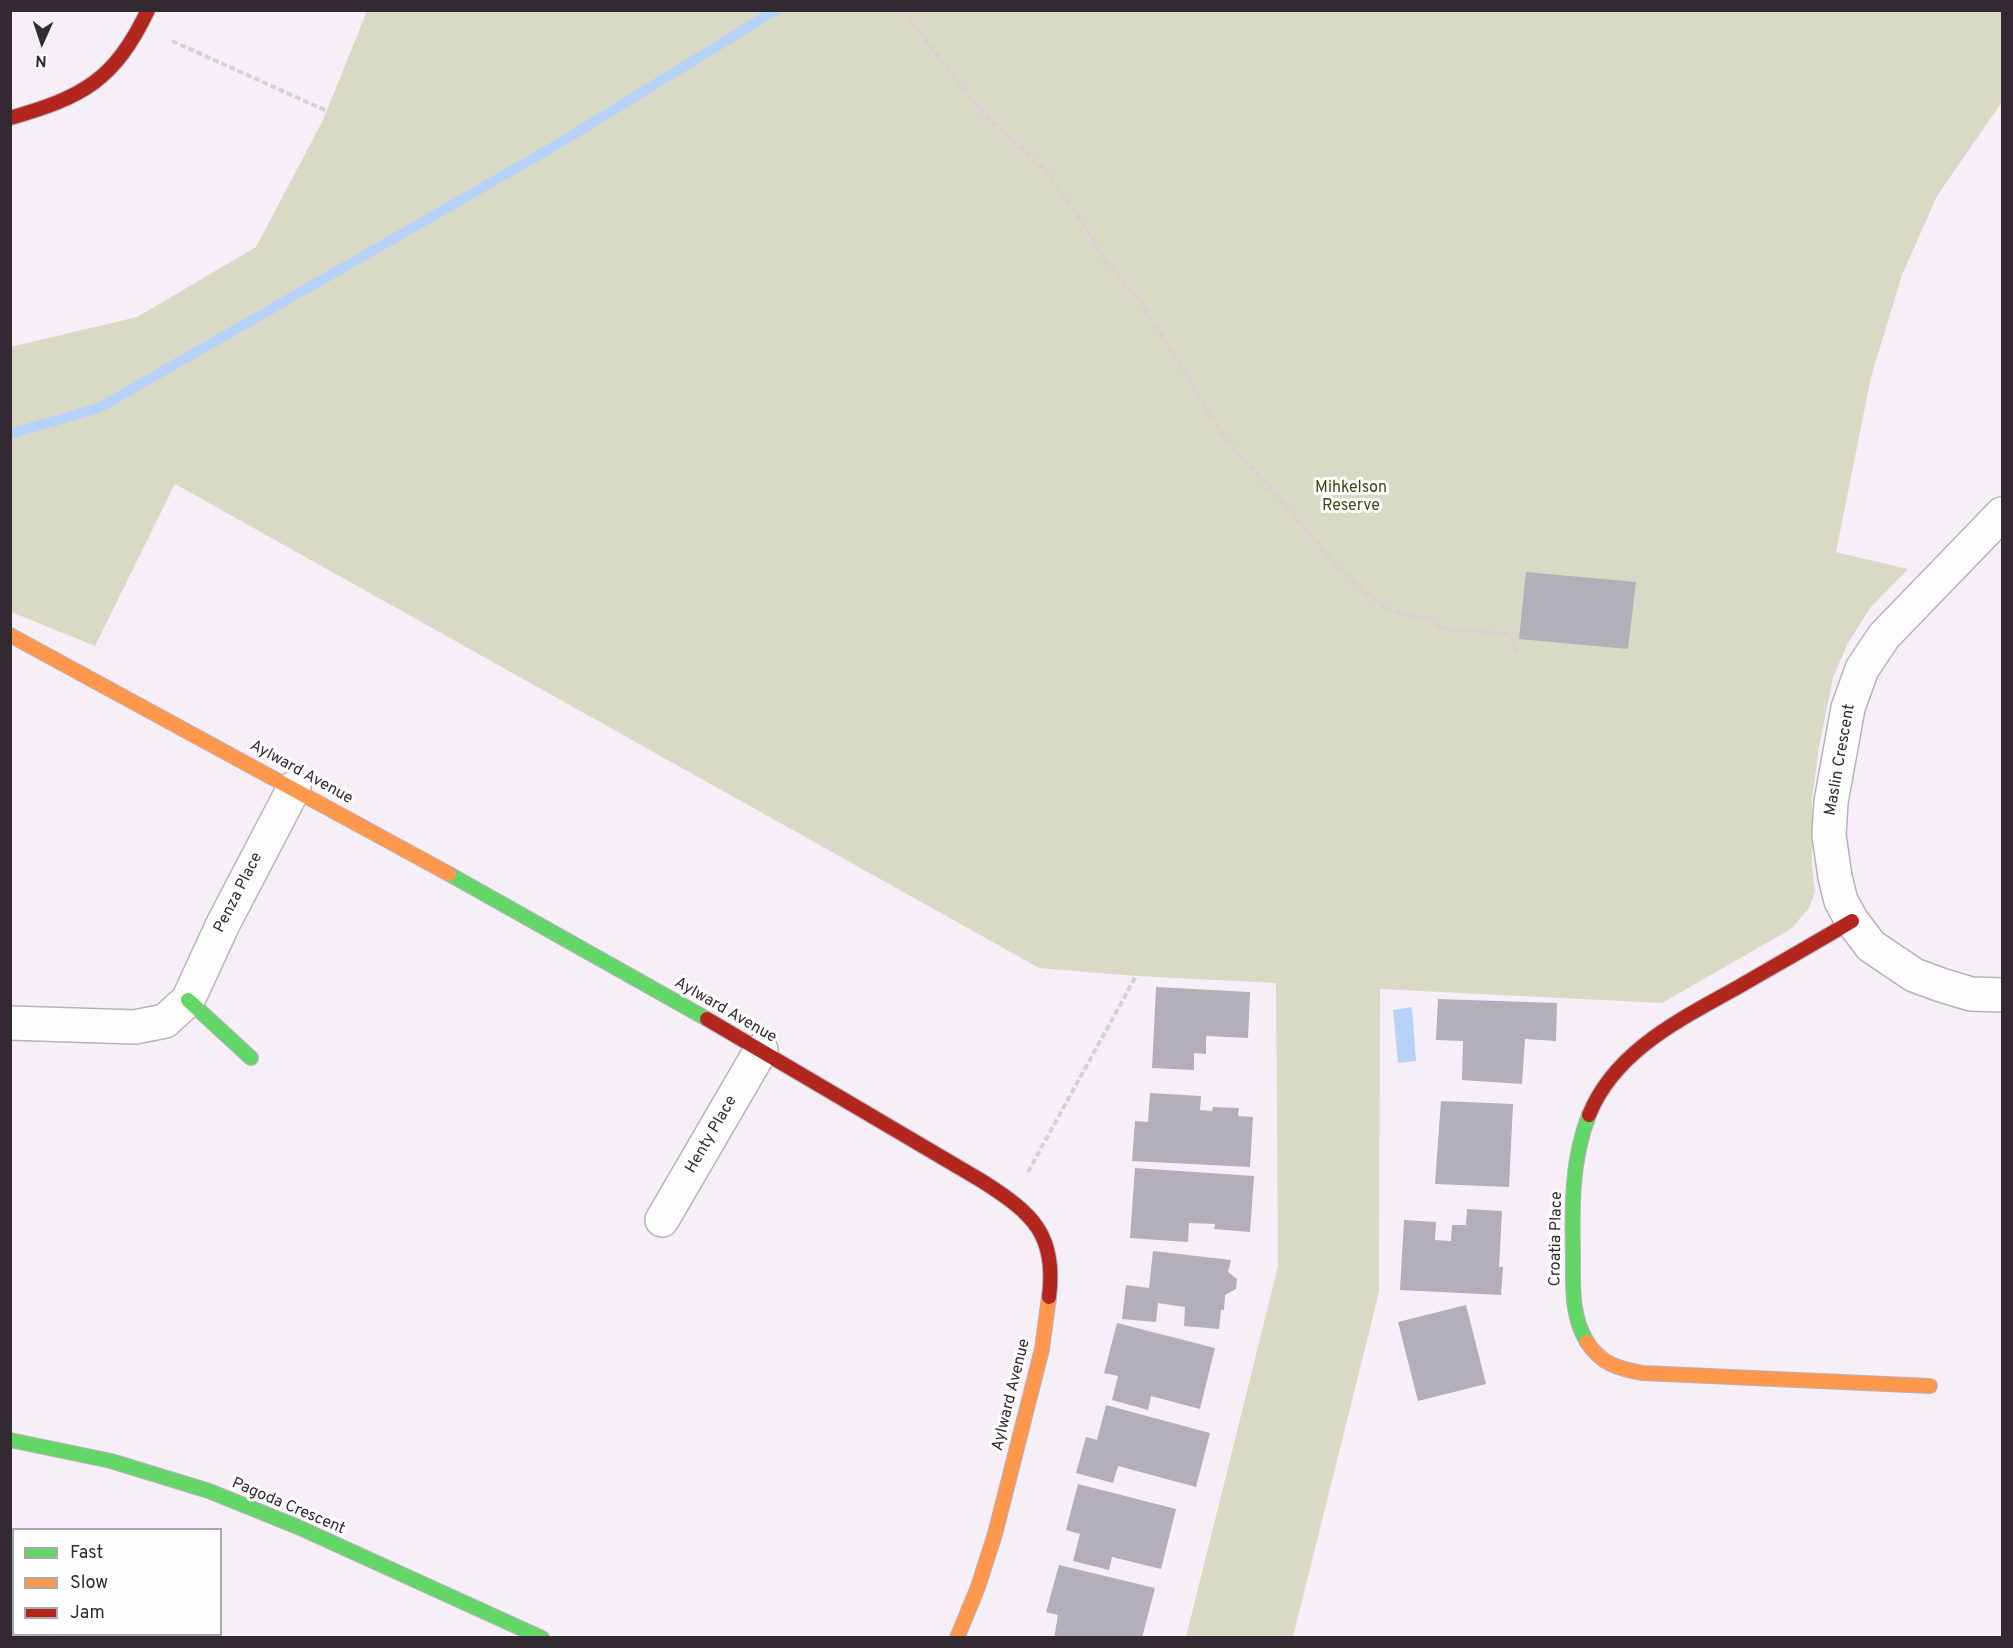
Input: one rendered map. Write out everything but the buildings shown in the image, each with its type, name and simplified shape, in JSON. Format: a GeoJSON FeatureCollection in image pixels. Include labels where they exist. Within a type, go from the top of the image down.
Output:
{"type":"FeatureCollection","features":[{"type":"Feature","properties":{"kind":"street"},"geometry":{"type":"LineString","coordinates":[[10,118],[63,102],[95,83],[118,63],[137,36],[148,10]]}},
{"type":"Feature","properties":{"kind":"street","name":"Maslin Crescent"},"geometry":{"type":"LineString","coordinates":[[2002,514],[1884,636],[1862,669],[1848,708],[1831,802],[1829,835],[1841,901],[1852,921],[1871,946],[1914,975],[1941,986],[1971,993],[2002,995]]}},
{"type":"Feature","properties":{"kind":"street","name":"Aylward Avenue"},"geometry":{"type":"LineString","coordinates":[[10,635],[495,899],[761,1050],[982,1181],[1028,1215],[1041,1230],[1047,1245],[1051,1291],[1034,1381],[1013,1456],[995,1535],[973,1603],[957,1638]]}},
{"type":"Feature","properties":{"kind":"street","name":"Penza Place"},"geometry":{"type":"LineString","coordinates":[[10,1023],[135,1027],[165,1021],[188,1000],[223,924],[294,788]]}},
{"type":"Feature","properties":{"kind":"street","name":"Croatia Place"},"geometry":{"type":"LineString","coordinates":[[1852,921],[1675,1023],[1633,1054],[1603,1088],[1583,1131],[1576,1160],[1573,1211],[1573,1304],[1584,1338],[1594,1353],[1608,1364],[1622,1369],[1642,1372],[1930,1386]]}},
{"type":"Feature","properties":{"kind":"street"},"geometry":{"type":"LineString","coordinates":[[188,1000],[251,1058]]}},
{"type":"Feature","properties":{"kind":"street","name":"Henty Place"},"geometry":{"type":"LineString","coordinates":[[662,1220],[761,1050]]}},
{"type":"Feature","properties":{"kind":"street","name":"Pagoda Crescent"},"geometry":{"type":"LineString","coordinates":[[10,1440],[37,1443],[99,1457],[225,1498],[273,1516],[542,1638]]}},
{"type":"Feature","properties":{"kind":"path"},"geometry":{"type":"LineString","coordinates":[[902,10],[983,113],[1047,172],[1084,225],[1107,264],[1139,299],[1152,318],[1227,441],[1329,557],[1357,586],[1383,606],[1405,615],[1435,619],[1438,628],[1509,634],[1518,654]]}},
{"type":"Feature","properties":{"kind":"path"},"geometry":{"type":"LineString","coordinates":[[141,27],[327,111]]}},
{"type":"Feature","properties":{"kind":"path"},"geometry":{"type":"LineString","coordinates":[[1012,1201],[1136,976]]}},
{"type":"Feature","properties":{"kind":"green space","name":"Mihkelson Reserve"},"geometry":{"type":"Polygon","coordinates":[[[367,11],[2002,11],[2002,102],[1937,196],[1902,275],[1871,377],[1836,552],[1908,569],[1870,608],[1847,645],[1833,678],[1819,747],[1812,799],[1812,865],[1815,892],[1809,908],[1791,929],[1662,1003],[1380,989],[1379,1292],[1293,1637],[1186,1637],[1278,1266],[1276,983],[1136,976],[1039,968],[175,484],[95,646],[11,612],[10,347],[137,317],[256,247],[323,120],[367,11]]]}},
{"type":"Feature","properties":{"kind":"water"},"geometry":{"type":"Polygon","coordinates":[[[1412,1007],[1416,1061],[1398,1063],[1393,1010],[1412,1007]]]}},
{"type":"Feature","properties":{"kind":"waterway"},"geometry":{"type":"LineString","coordinates":[[10,434],[99,408],[553,147],[776,10]]}},
{"type":"Feature","properties":{"kind":"traffic: fast"},"geometry":{"type":"LineString","coordinates":[[449,874],[707,1019]]}},
{"type":"Feature","properties":{"kind":"traffic: fast"},"geometry":{"type":"LineString","coordinates":[[188,1000],[251,1058]]}},
{"type":"Feature","properties":{"kind":"traffic: fast"},"geometry":{"type":"LineString","coordinates":[[1587,1342],[1578,1322],[1574,1301],[1573,1221],[1576,1167],[1589,1115]]}},
{"type":"Feature","properties":{"kind":"traffic: fast"},"geometry":{"type":"LineString","coordinates":[[10,1440],[111,1461],[209,1491],[298,1527],[542,1638]]}},
{"type":"Feature","properties":{"kind":"traffic: slow"},"geometry":{"type":"LineString","coordinates":[[10,635],[449,874]]}},
{"type":"Feature","properties":{"kind":"traffic: slow"},"geometry":{"type":"LineString","coordinates":[[957,1638],[978,1587],[995,1534],[1042,1349],[1049,1297]]}},
{"type":"Feature","properties":{"kind":"traffic: slow"},"geometry":{"type":"LineString","coordinates":[[1587,1342],[1598,1356],[1611,1364],[1643,1373],[1930,1386]]}},
{"type":"Feature","properties":{"kind":"traffic: jam"},"geometry":{"type":"LineString","coordinates":[[10,118],[58,102],[94,83],[122,54],[148,10]]}},
{"type":"Feature","properties":{"kind":"traffic: jam"},"geometry":{"type":"LineString","coordinates":[[1589,1115],[1601,1092],[1616,1072],[1653,1038],[1852,921]]}},
{"type":"Feature","properties":{"kind":"traffic: jam"},"geometry":{"type":"LineString","coordinates":[[707,1019],[982,1181],[1015,1204],[1037,1227],[1044,1241],[1049,1257],[1049,1297]]}}]}
